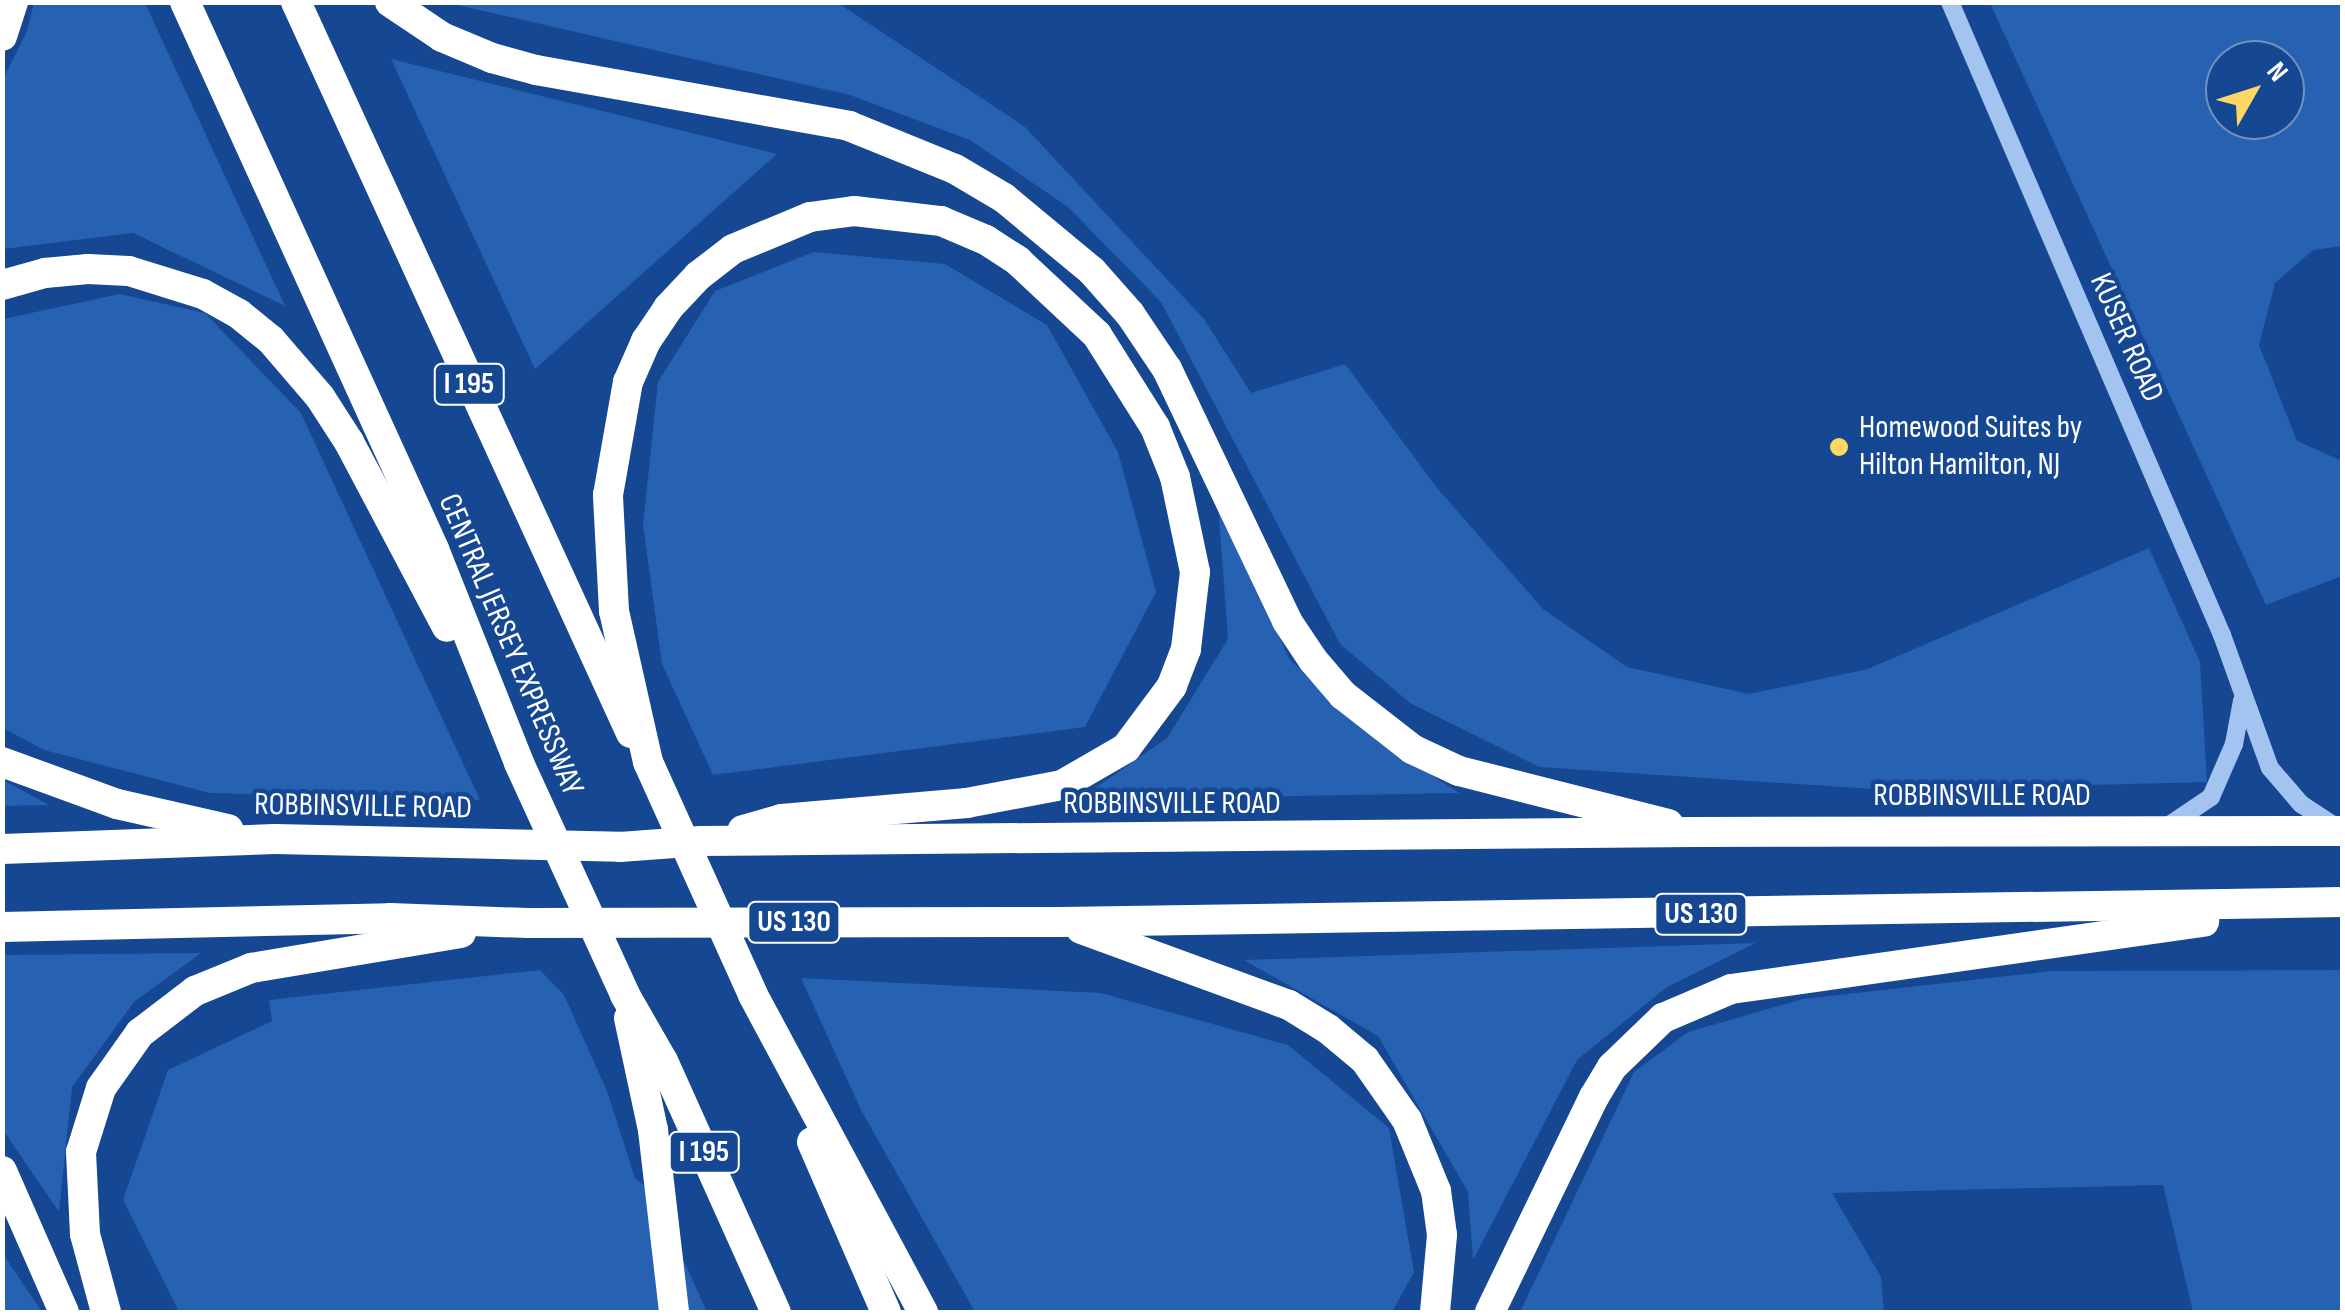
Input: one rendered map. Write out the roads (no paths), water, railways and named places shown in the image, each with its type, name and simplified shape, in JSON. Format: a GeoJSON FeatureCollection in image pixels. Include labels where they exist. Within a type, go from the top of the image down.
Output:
{"type":"FeatureCollection","features":[{"type":"Feature","properties":{"kind":"highway"},"geometry":{"type":"LineString","coordinates":[[2,36],[13,2]]}},
{"type":"Feature","properties":{"kind":"highway","name":"CENTRAL JERSEY EXPRESSWAY"},"geometry":{"type":"LineString","coordinates":[[185,2],[434,549],[520,763],[625,995],[663,1061],[776,1312]]}},
{"type":"Feature","properties":{"kind":"highway","name":"CENTRAL JERSEY EXPRESSWAY"},"geometry":{"type":"LineString","coordinates":[[296,2],[616,707],[648,762],[753,995],[886,1312]]}},
{"type":"Feature","properties":{"kind":"highway"},"geometry":{"type":"LineString","coordinates":[[390,2],[442,36],[492,58],[536,70],[849,126],[955,169],[1004,198],[1092,271],[1148,342],[1194,420],[1288,620],[1312,660],[1353,704],[1412,749],[1459,771],[1695,832]]}},
{"type":"Feature","properties":{"kind":"highway"},"geometry":{"type":"LineString","coordinates":[[648,762],[614,611],[608,494],[628,382],[646,342],[668,308],[698,276],[733,249],[791,223],[854,211],[898,213],[941,222],[986,240],[1018,261],[1059,296],[1107,350],[1155,427],[1175,477],[1195,572],[1186,649],[1172,686],[1126,748],[1062,785],[967,803],[782,820],[701,842]]}},
{"type":"Feature","properties":{"kind":"highway"},"geometry":{"type":"LineString","coordinates":[[2,285],[45,273],[88,269],[129,272],[203,294],[271,340],[320,397],[349,442],[520,763]]}},
{"type":"Feature","properties":{"kind":"highway"},"geometry":{"type":"LineString","coordinates":[[2,762],[117,804],[275,839]]}},
{"type":"Feature","properties":{"kind":"highway","name":"ROBBINSVILLE ROAD"},"geometry":{"type":"LineString","coordinates":[[2,849],[275,839],[620,846],[1695,832],[2342,831]]}},
{"type":"Feature","properties":{"kind":"highway"},"geometry":{"type":"LineString","coordinates":[[1490,1312],[1612,1067],[1663,1018],[1694,1002],[1731,989],[2342,902]]}},
{"type":"Feature","properties":{"kind":"highway","name":"US 130"},"geometry":{"type":"LineString","coordinates":[[2,928],[390,918],[528,923],[1060,922],[2342,902]]}},
{"type":"Feature","properties":{"kind":"highway"},"geometry":{"type":"LineString","coordinates":[[1060,922],[1288,1006],[1328,1029],[1364,1060],[1407,1120],[1436,1190],[1442,1235],[1435,1312]]}},
{"type":"Feature","properties":{"kind":"highway"},"geometry":{"type":"LineString","coordinates":[[106,1312],[85,1234],[81,1152],[92,1108],[106,1078],[148,1025],[205,986],[250,968],[528,923]]}},
{"type":"Feature","properties":{"kind":"highway"},"geometry":{"type":"LineString","coordinates":[[625,995],[653,1130],[674,1312]]}},
{"type":"Feature","properties":{"kind":"highway"},"geometry":{"type":"LineString","coordinates":[[753,995],[923,1312]]}},
{"type":"Feature","properties":{"kind":"highway"},"geometry":{"type":"LineString","coordinates":[[2,1172],[64,1312]]}},
{"type":"Feature","properties":{"kind":"street","name":"KUSER ROAD"},"geometry":{"type":"LineString","coordinates":[[1950,2],[2222,635],[2242,700],[2270,768],[2301,804],[2342,831]]}},
{"type":"Feature","properties":{"kind":"street"},"geometry":{"type":"LineString","coordinates":[[2160,830],[2211,797],[2234,744],[2242,700]]}},
{"type":"Feature","properties":{"kind":"place","name":"Homewood Suites by Hilton Hamilton, NJ"},"geometry":{"type":"Point","coordinates":[1839,447]}}]}
